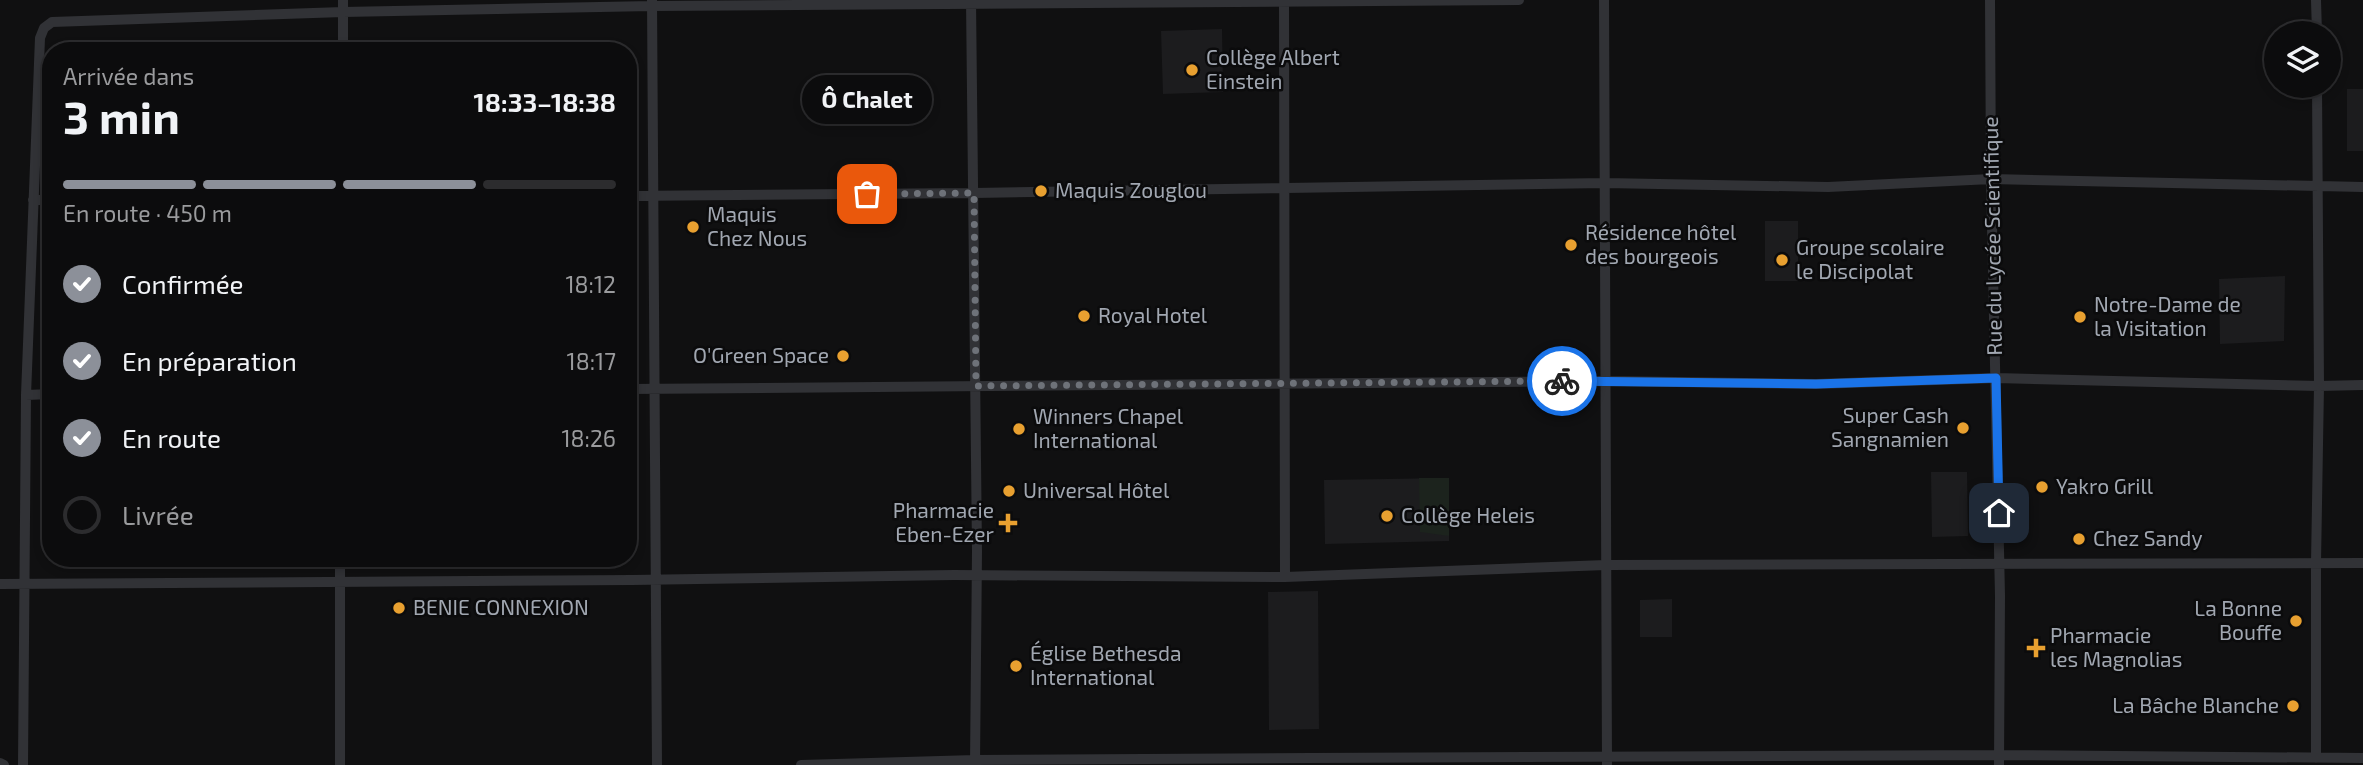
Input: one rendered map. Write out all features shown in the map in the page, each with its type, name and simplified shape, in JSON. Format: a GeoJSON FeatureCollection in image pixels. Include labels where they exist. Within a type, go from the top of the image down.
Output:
{"type":"FeatureCollection","features":[{"type":"Feature","properties":{"kind":"street"},"geometry":{"type":"LineString","coordinates":[[343,0],[343,42]]}},
{"type":"Feature","properties":{"kind":"street"},"geometry":{"type":"LineString","coordinates":[[23,765],[26,395],[33,200],[40,38],[44,28],[52,22],[652,3],[1519,0]]}},
{"type":"Feature","properties":{"kind":"street"},"geometry":{"type":"LineString","coordinates":[[1604,0],[1607,761]]}},
{"type":"Feature","properties":{"kind":"street","name":"Rue du Lycée Scientifique"},"geometry":{"type":"LineString","coordinates":[[1990,0],[1991,179],[2000,565],[1998,760]]}},
{"type":"Feature","properties":{"kind":"street"},"geometry":{"type":"LineString","coordinates":[[2316,0],[2317,21]]}},
{"type":"Feature","properties":{"kind":"street"},"geometry":{"type":"LineString","coordinates":[[1284,1],[1285,577]]}},
{"type":"Feature","properties":{"kind":"street"},"geometry":{"type":"LineString","coordinates":[[971,2],[977,575],[975,763]]}},
{"type":"Feature","properties":{"kind":"street"},"geometry":{"type":"LineString","coordinates":[[652,3],[657,765]]}},
{"type":"Feature","properties":{"kind":"street"},"geometry":{"type":"LineString","coordinates":[[2316,758],[2319,386],[2317,98]]}},
{"type":"Feature","properties":{"kind":"street"},"geometry":{"type":"LineString","coordinates":[[637,196],[1605,183],[1829,187],[1991,179],[2363,187]]}},
{"type":"Feature","properties":{"kind":"street"},"geometry":{"type":"LineString","coordinates":[[33,200],[42,200]]}},
{"type":"Feature","properties":{"kind":"street"},"geometry":{"type":"LineString","coordinates":[[637,389],[1605,381],[1816,384],[1996,378],[2363,386]]}},
{"type":"Feature","properties":{"kind":"street"},"geometry":{"type":"LineString","coordinates":[[26,395],[42,394]]}},
{"type":"Feature","properties":{"kind":"street"},"geometry":{"type":"LineString","coordinates":[[0,584],[340,583],[977,575],[1285,577],[1606,565],[2363,563]]}},
{"type":"Feature","properties":{"kind":"street"},"geometry":{"type":"LineString","coordinates":[[340,567],[340,765]]}},
{"type":"Feature","properties":{"kind":"street"},"geometry":{"type":"LineString","coordinates":[[801,765],[2363,758]]}},
{"type":"Feature","properties":{"kind":"shaded area","name":"Collège Albert Einstein"},"geometry":{"type":"Polygon","coordinates":[[[1222,29],[1223,92],[1163,94],[1161,31],[1222,29]]]}},
{"type":"Feature","properties":{"kind":"shaded area"},"geometry":{"type":"Polygon","coordinates":[[[2347,89],[2363,89],[2363,151],[2347,151],[2347,89]]]}},
{"type":"Feature","properties":{"kind":"shaded area","name":"Groupe scolaire le Discipolat"},"geometry":{"type":"Polygon","coordinates":[[[1765,221],[1798,221],[1798,281],[1765,281],[1765,221]]]}},
{"type":"Feature","properties":{"kind":"shaded area"},"geometry":{"type":"Polygon","coordinates":[[[2285,276],[2284,341],[2220,344],[2219,279],[2285,276]]]}},
{"type":"Feature","properties":{"kind":"shaded area"},"geometry":{"type":"Polygon","coordinates":[[[1931,472],[1967,472],[1968,536],[1932,537],[1931,472]]]}},
{"type":"Feature","properties":{"kind":"shaded area"},"geometry":{"type":"Polygon","coordinates":[[[1419,478],[1449,478],[1449,536],[1420,532],[1419,478]]]}},
{"type":"Feature","properties":{"kind":"shaded area","name":"Collège Heleis"},"geometry":{"type":"Polygon","coordinates":[[[1449,478],[1449,541],[1325,544],[1324,480],[1449,478]]]}},
{"type":"Feature","properties":{"kind":"shaded area"},"geometry":{"type":"Polygon","coordinates":[[[1318,591],[1319,729],[1269,730],[1268,592],[1318,591]]]}},
{"type":"Feature","properties":{"kind":"shaded area"},"geometry":{"type":"Polygon","coordinates":[[[1672,599],[1672,637],[1640,637],[1640,600],[1672,599]]]}},
{"type":"Feature","properties":{"kind":"way so far"},"geometry":{"type":"LineString","coordinates":[[867,194],[974,193],[976,386],[1562,381]]}},
{"type":"Feature","properties":{"kind":"place","name":"Collège Albert Einstein"},"geometry":{"type":"Point","coordinates":[1192,70]}},
{"type":"Feature","properties":{"kind":"place","name":"Maquis Zouglou"},"geometry":{"type":"Point","coordinates":[1041,191]}},
{"type":"Feature","properties":{"kind":"place","name":"Ô Chalet"},"geometry":{"type":"Point","coordinates":[867,194]}},
{"type":"Feature","properties":{"kind":"place","name":"Maquis Chez Nous"},"geometry":{"type":"Point","coordinates":[693,227]}},
{"type":"Feature","properties":{"kind":"place","name":"Résidence hôtel des bourgeois"},"geometry":{"type":"Point","coordinates":[1571,245]}},
{"type":"Feature","properties":{"kind":"place","name":"Groupe scolaire le Discipolat"},"geometry":{"type":"Point","coordinates":[1782,260]}},
{"type":"Feature","properties":{"kind":"place","name":"Royal Hotel"},"geometry":{"type":"Point","coordinates":[1084,316]}},
{"type":"Feature","properties":{"kind":"place","name":"Notre-Dame de la Visitation"},"geometry":{"type":"Point","coordinates":[2080,317]}},
{"type":"Feature","properties":{"kind":"place","name":"O'Green Space"},"geometry":{"type":"Point","coordinates":[843,356]}},
{"type":"Feature","properties":{"kind":"place","name":"Super Cash Sangnamien"},"geometry":{"type":"Point","coordinates":[1963,428]}},
{"type":"Feature","properties":{"kind":"place","name":"Winners Chapel International"},"geometry":{"type":"Point","coordinates":[1019,429]}},
{"type":"Feature","properties":{"kind":"place","name":"Yakro Grill"},"geometry":{"type":"Point","coordinates":[2042,487]}},
{"type":"Feature","properties":{"kind":"place","name":"Universal Hôtel"},"geometry":{"type":"Point","coordinates":[1009,491]}},
{"type":"Feature","properties":{"kind":"place","name":"Collège Heleis"},"geometry":{"type":"Point","coordinates":[1387,516]}},
{"type":"Feature","properties":{"kind":"place","name":"Pharmacie Eben-Ezer"},"geometry":{"type":"Point","coordinates":[1008,523]}},
{"type":"Feature","properties":{"kind":"place","name":"Chez Sandy"},"geometry":{"type":"Point","coordinates":[2079,539]}},
{"type":"Feature","properties":{"kind":"place","name":"BENIE CONNEXION"},"geometry":{"type":"Point","coordinates":[399,608]}},
{"type":"Feature","properties":{"kind":"place","name":"La Bonne Bouffe"},"geometry":{"type":"Point","coordinates":[2296,621]}},
{"type":"Feature","properties":{"kind":"place","name":"Pharmacie les Magnolias"},"geometry":{"type":"Point","coordinates":[2036,648]}},
{"type":"Feature","properties":{"kind":"place","name":"Église Bethesda International"},"geometry":{"type":"Point","coordinates":[1016,666]}},
{"type":"Feature","properties":{"kind":"place","name":"La Bâche Blanche"},"geometry":{"type":"Point","coordinates":[2293,706]}},
{"type":"Feature","properties":{"kind":"route"},"geometry":{"type":"LineString","coordinates":[[1562,381],[1816,384],[1996,378],[1999,513]]}}]}
